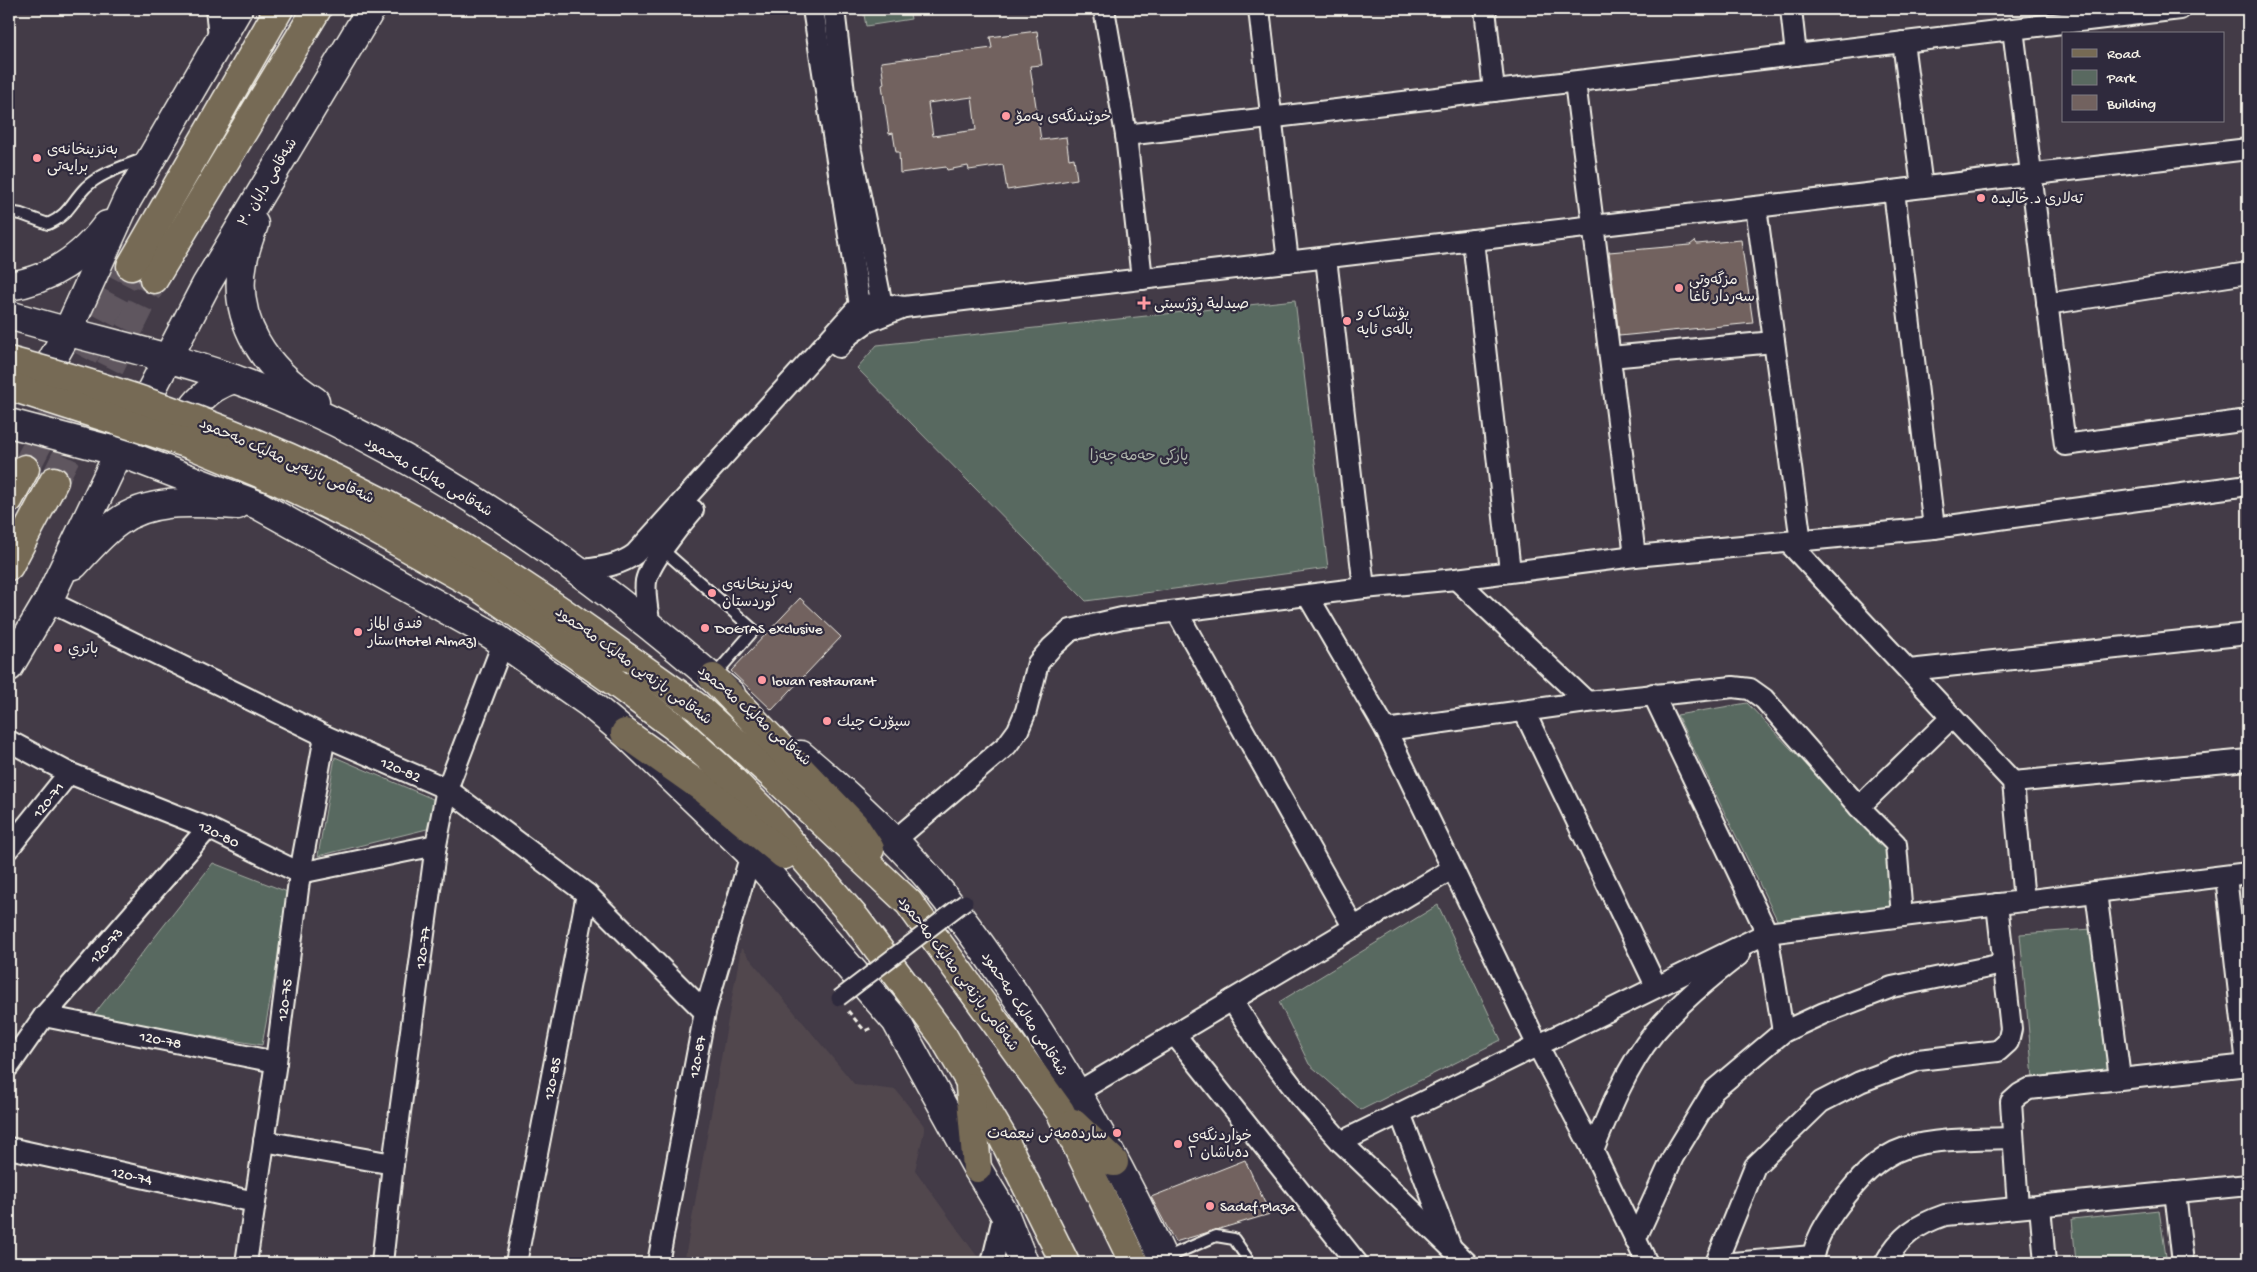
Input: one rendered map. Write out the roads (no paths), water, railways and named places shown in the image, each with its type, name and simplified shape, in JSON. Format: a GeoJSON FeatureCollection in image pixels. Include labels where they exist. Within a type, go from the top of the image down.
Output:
{"type":"FeatureCollection","features":[{"type":"Feature","properties":{"kind":"main road"},"geometry":{"type":"LineString","coordinates":[[238,9],[127,200],[67,333],[11,429],[119,452],[258,505],[503,642],[589,703],[625,733],[725,806],[856,919]]}},
{"type":"Feature","properties":{"kind":"main road"},"geometry":{"type":"LineString","coordinates":[[279,9],[143,272],[317,9]]}},
{"type":"Feature","properties":{"kind":"main road","name":"شەقامی دابان ٣٠"},"geometry":{"type":"LineString","coordinates":[[54,591],[119,452],[206,285],[371,9]]}},
{"type":"Feature","properties":{"kind":"main road"},"geometry":{"type":"LineString","coordinates":[[270,177],[243,260],[241,274],[241,300],[252,338],[276,371],[307,396],[439,479]]}},
{"type":"Feature","properties":{"kind":"main road"},"geometry":{"type":"LineString","coordinates":[[9,286],[49,274],[66,265],[92,245],[127,200]]}},
{"type":"Feature","properties":{"kind":"main road","name":"شەقامی مەلیک مەحمود"},"geometry":{"type":"LineString","coordinates":[[9,315],[67,333],[168,358],[234,379],[326,417],[439,479],[492,512],[576,571],[713,678],[853,800],[895,840],[927,875],[974,934],[1036,1025],[1068,1102]]}},
{"type":"Feature","properties":{"kind":"main road","name":"شەقامی بازنەیی مەلیک مەحمود"},"geometry":{"type":"LineString","coordinates":[[9,360],[201,421],[369,496],[420,523],[545,599],[698,708],[780,782],[908,903],[1068,1102],[1134,1263]]}},
{"type":"Feature","properties":{"kind":"main road"},"geometry":{"type":"LineString","coordinates":[[189,478],[179,458],[185,421],[205,394],[214,387],[234,379]]}},
{"type":"Feature","properties":{"kind":"main road","name":"شەقامی بازنەیی مەلیک مەحمود"},"geometry":{"type":"LineString","coordinates":[[9,386],[192,444],[276,480],[353,517],[479,587],[674,726],[769,817],[856,919],[943,1036],[1004,1140],[1065,1263]]}},
{"type":"Feature","properties":{"kind":"main road"},"geometry":{"type":"LineString","coordinates":[[9,499],[25,469]]}},
{"type":"Feature","properties":{"kind":"main road"},"geometry":{"type":"LineString","coordinates":[[9,566],[54,481]]}},
{"type":"Feature","properties":{"kind":"main road"},"geometry":{"type":"LineString","coordinates":[[9,667],[54,591],[105,533],[119,521],[134,513],[170,504],[258,505]]}},
{"type":"Feature","properties":{"kind":"main road"},"geometry":{"type":"LineString","coordinates":[[713,678],[854,825],[908,903]]}},
{"type":"Feature","properties":{"kind":"main road"},"geometry":{"type":"LineString","coordinates":[[625,733],[751,854],[896,1020],[977,1168],[1004,1212],[1024,1263]]}},
{"type":"Feature","properties":{"kind":"main road"},"geometry":{"type":"LineString","coordinates":[[969,1080],[977,1168]]}},
{"type":"Feature","properties":{"kind":"main road"},"geometry":{"type":"LineString","coordinates":[[1068,1102],[1114,1162],[1164,1261]]}},
{"type":"Feature","properties":{"kind":"street"},"geometry":{"type":"LineString","coordinates":[[218,9],[221,37]]}},
{"type":"Feature","properties":{"kind":"street"},"geometry":{"type":"LineString","coordinates":[[813,9],[873,312]]}},
{"type":"Feature","properties":{"kind":"street"},"geometry":{"type":"LineString","coordinates":[[834,9],[873,312]]}},
{"type":"Feature","properties":{"kind":"street"},"geometry":{"type":"LineString","coordinates":[[1104,9],[1126,135],[1142,279]]}},
{"type":"Feature","properties":{"kind":"street"},"geometry":{"type":"LineString","coordinates":[[1258,9],[1288,262]]}},
{"type":"Feature","properties":{"kind":"street"},"geometry":{"type":"LineString","coordinates":[[1485,9],[1494,91]]}},
{"type":"Feature","properties":{"kind":"street"},"geometry":{"type":"LineString","coordinates":[[1791,9],[1796,55]]}},
{"type":"Feature","properties":{"kind":"street"},"geometry":{"type":"LineString","coordinates":[[1126,135],[2180,9]]}},
{"type":"Feature","properties":{"kind":"street"},"geometry":{"type":"LineString","coordinates":[[2013,29],[2065,445],[2248,420]]}},
{"type":"Feature","properties":{"kind":"street"},"geometry":{"type":"LineString","coordinates":[[1903,42],[1922,187]]}},
{"type":"Feature","properties":{"kind":"street"},"geometry":{"type":"LineString","coordinates":[[1575,82],[1635,556]]}},
{"type":"Feature","properties":{"kind":"street"},"geometry":{"type":"LineString","coordinates":[[650,627],[646,582],[649,572],[680,525],[849,335],[873,312],[2248,149]]}},
{"type":"Feature","properties":{"kind":"street"},"geometry":{"type":"LineString","coordinates":[[1894,191],[1934,528]]}},
{"type":"Feature","properties":{"kind":"street"},"geometry":{"type":"LineString","coordinates":[[1756,207],[1774,342],[1795,542],[1909,670],[2013,782],[2024,901]]}},
{"type":"Feature","properties":{"kind":"street"},"geometry":{"type":"LineString","coordinates":[[1473,240],[1510,570]]}},
{"type":"Feature","properties":{"kind":"street"},"geometry":{"type":"LineString","coordinates":[[1326,258],[1364,588]]}},
{"type":"Feature","properties":{"kind":"street"},"geometry":{"type":"LineString","coordinates":[[2047,304],[2248,273]]}},
{"type":"Feature","properties":{"kind":"street"},"geometry":{"type":"LineString","coordinates":[[576,571],[612,566],[627,560],[635,554],[873,312]]}},
{"type":"Feature","properties":{"kind":"street"},"geometry":{"type":"LineString","coordinates":[[1610,357],[1774,342]]}},
{"type":"Feature","properties":{"kind":"street"},"geometry":{"type":"LineString","coordinates":[[895,840],[1007,745],[1018,730],[1026,711],[1038,663],[1071,630],[1122,618],[1364,588],[1456,579],[1510,570],[1635,556],[1934,528],[2248,485]]}},
{"type":"Feature","properties":{"kind":"street"},"geometry":{"type":"LineString","coordinates":[[1456,579],[1587,702]]}},
{"type":"Feature","properties":{"kind":"street","name":"120-82"},"geometry":{"type":"LineString","coordinates":[[54,591],[325,736],[447,789],[588,894],[705,1012]]}},
{"type":"Feature","properties":{"kind":"street"},"geometry":{"type":"LineString","coordinates":[[1308,596],[1386,730],[1538,1046],[1593,1151],[1646,1263]]}},
{"type":"Feature","properties":{"kind":"street"},"geometry":{"type":"LineString","coordinates":[[1178,612],[1354,928]]}},
{"type":"Feature","properties":{"kind":"street"},"geometry":{"type":"LineString","coordinates":[[1909,670],[2248,634]]}},
{"type":"Feature","properties":{"kind":"street","name":"120-77"},"geometry":{"type":"LineString","coordinates":[[382,1263],[393,1164],[436,845],[447,789],[503,642]]}},
{"type":"Feature","properties":{"kind":"street"},"geometry":{"type":"LineString","coordinates":[[1386,730],[1653,694],[1733,686],[1750,689],[1764,699],[1859,807],[1896,844],[1902,916]]}},
{"type":"Feature","properties":{"kind":"street"},"geometry":{"type":"LineString","coordinates":[[1653,694],[1767,933],[1783,1032]]}},
{"type":"Feature","properties":{"kind":"street"},"geometry":{"type":"LineString","coordinates":[[1524,712],[1656,986]]}},
{"type":"Feature","properties":{"kind":"street"},"geometry":{"type":"LineString","coordinates":[[1859,807],[1952,717]]}},
{"type":"Feature","properties":{"kind":"street","name":"120-75"},"geometry":{"type":"LineString","coordinates":[[246,1263],[276,1062],[300,874],[325,736]]}},
{"type":"Feature","properties":{"kind":"street","name":"120-80"},"geometry":{"type":"LineString","coordinates":[[9,741],[69,773],[208,828],[300,874]]}},
{"type":"Feature","properties":{"kind":"street"},"geometry":{"type":"LineString","coordinates":[[2013,782],[2248,760]]}},
{"type":"Feature","properties":{"kind":"street","name":"120-71"},"geometry":{"type":"LineString","coordinates":[[9,848],[69,773]]}},
{"type":"Feature","properties":{"kind":"street","name":"120-73"},"geometry":{"type":"LineString","coordinates":[[9,1066],[44,1016],[208,828]]}},
{"type":"Feature","properties":{"kind":"street"},"geometry":{"type":"LineString","coordinates":[[300,874],[436,845]]}},
{"type":"Feature","properties":{"kind":"street","name":"120-87"},"geometry":{"type":"LineString","coordinates":[[658,1263],[705,1012],[751,854]]}},
{"type":"Feature","properties":{"kind":"street"},"geometry":{"type":"LineString","coordinates":[[1068,1102],[1232,1000],[1452,869]]}},
{"type":"Feature","properties":{"kind":"street"},"geometry":{"type":"LineString","coordinates":[[1341,1142],[1767,933],[2248,873]]}},
{"type":"Feature","properties":{"kind":"street"},"geometry":{"type":"LineString","coordinates":[[2018,1208],[2011,1102],[2020,1094],[2029,1089],[2248,1065],[2226,876]]}},
{"type":"Feature","properties":{"kind":"street"},"geometry":{"type":"LineString","coordinates":[[2096,892],[2120,1078]]}},
{"type":"Feature","properties":{"kind":"street","name":"120-85"},"geometry":{"type":"LineString","coordinates":[[516,1263],[588,894]]}},
{"type":"Feature","properties":{"kind":"street"},"geometry":{"type":"LineString","coordinates":[[839,998],[966,902]]}},
{"type":"Feature","properties":{"kind":"street"},"geometry":{"type":"LineString","coordinates":[[1716,1263],[1755,1166],[1821,1102],[1860,1082],[1918,1060],[1998,1050],[2008,1042],[2011,1029],[1997,904]]}},
{"type":"Feature","properties":{"kind":"street"},"geometry":{"type":"LineString","coordinates":[[1593,1151],[1617,1093],[1654,1034],[1694,990],[1767,933]]}},
{"type":"Feature","properties":{"kind":"street"},"geometry":{"type":"LineString","coordinates":[[1635,1240],[1673,1158],[1713,1091],[1783,1032],[1824,1013],[1892,987],[2003,964]]}},
{"type":"Feature","properties":{"kind":"street"},"geometry":{"type":"LineString","coordinates":[[1232,1000],[1262,1047],[1299,1095],[1341,1142],[1460,1257]]}},
{"type":"Feature","properties":{"kind":"street","name":"120-78"},"geometry":{"type":"LineString","coordinates":[[44,1016],[276,1062]]}},
{"type":"Feature","properties":{"kind":"street"},"geometry":{"type":"LineString","coordinates":[[1175,1035],[1357,1263]]}},
{"type":"Feature","properties":{"kind":"street"},"geometry":{"type":"LineString","coordinates":[[1400,1113],[1460,1257]]}},
{"type":"Feature","properties":{"kind":"street"},"geometry":{"type":"LineString","coordinates":[[1733,1263],[1812,1260],[1824,1224],[1856,1182],[1879,1162],[1904,1148],[1935,1142],[2012,1138]]}},
{"type":"Feature","properties":{"kind":"street"},"geometry":{"type":"LineString","coordinates":[[264,1141],[393,1164]]}},
{"type":"Feature","properties":{"kind":"street","name":"120-74"},"geometry":{"type":"LineString","coordinates":[[9,1148],[255,1202]]}},
{"type":"Feature","properties":{"kind":"street"},"geometry":{"type":"LineString","coordinates":[[1885,1263],[1892,1251],[1909,1232],[1926,1222],[1945,1215],[2248,1185]]}},
{"type":"Feature","properties":{"kind":"street"},"geometry":{"type":"LineString","coordinates":[[2175,1192],[2183,1263]]}},
{"type":"Feature","properties":{"kind":"street"},"geometry":{"type":"LineString","coordinates":[[2040,1206],[2045,1263]]}},
{"type":"Feature","properties":{"kind":"street"},"geometry":{"type":"LineString","coordinates":[[992,1263],[1004,1212]]}},
{"type":"Feature","properties":{"kind":"lane"},"geometry":{"type":"LineString","coordinates":[[9,212],[21,214],[48,224],[58,219],[71,207],[86,187],[107,174],[154,154]]}},
{"type":"Feature","properties":{"kind":"lane"},"geometry":{"type":"LineString","coordinates":[[663,550],[754,630],[713,678]]}},
{"type":"Feature","properties":{"kind":"lane"},"geometry":{"type":"LineString","coordinates":[[1164,1261],[1216,1236],[1234,1239],[1248,1258],[1248,1263]]}},
{"type":"Feature","properties":{"kind":"tunnel"},"geometry":{"type":"LineString","coordinates":[[25,469],[131,266]]}},
{"type":"Feature","properties":{"kind":"tunnel"},"geometry":{"type":"LineString","coordinates":[[54,481],[154,279]]}},
{"type":"Feature","properties":{"kind":"place","name":"خوێندنگەی بەمۆ"},"geometry":{"type":"Point","coordinates":[1006,116]}},
{"type":"Feature","properties":{"kind":"place","name":"بەنزینخانەی برایەتی"},"geometry":{"type":"Point","coordinates":[37,158]}},
{"type":"Feature","properties":{"kind":"place","name":"تەلاری د.خالیدە"},"geometry":{"type":"Point","coordinates":[1981,198]}},
{"type":"Feature","properties":{"kind":"place","name":"مزگەوتی سەردار ئاغا"},"geometry":{"type":"Point","coordinates":[1679,288]}},
{"type":"Feature","properties":{"kind":"place","name":"صيدلية ڕۆژسیتی"},"geometry":{"type":"Point","coordinates":[1144,303]}},
{"type":"Feature","properties":{"kind":"place","name":"پۆشاک و بالەی ئایە"},"geometry":{"type":"Point","coordinates":[1347,321]}},
{"type":"Feature","properties":{"kind":"place","name":"بەنزینخانەی کوردستان"},"geometry":{"type":"Point","coordinates":[712,593]}},
{"type":"Feature","properties":{"kind":"place","name":"DOGTAS exclusive"},"geometry":{"type":"Point","coordinates":[705,628]}},
{"type":"Feature","properties":{"kind":"place","name":"فندق الماز ستار(Hotel Almaz)"},"geometry":{"type":"Point","coordinates":[358,632]}},
{"type":"Feature","properties":{"kind":"place","name":"باتري"},"geometry":{"type":"Point","coordinates":[58,648]}},
{"type":"Feature","properties":{"kind":"place","name":"lovan restaurant"},"geometry":{"type":"Point","coordinates":[762,680]}},
{"type":"Feature","properties":{"kind":"place","name":"سپۆرت چيك"},"geometry":{"type":"Point","coordinates":[827,721]}},
{"type":"Feature","properties":{"kind":"place","name":"ساردەمەنی نیعمەت"},"geometry":{"type":"Point","coordinates":[1117,1133]}},
{"type":"Feature","properties":{"kind":"place","name":"خواردنگەی دەباشان ٢"},"geometry":{"type":"Point","coordinates":[1178,1144]}},
{"type":"Feature","properties":{"kind":"place","name":"Sadaf Plaza"},"geometry":{"type":"Point","coordinates":[1210,1206]}},
{"type":"Feature","properties":{"kind":"park label","name":"پارکی حەمە جەزا"},"geometry":{"type":"Point","coordinates":[1139,455]}}]}
